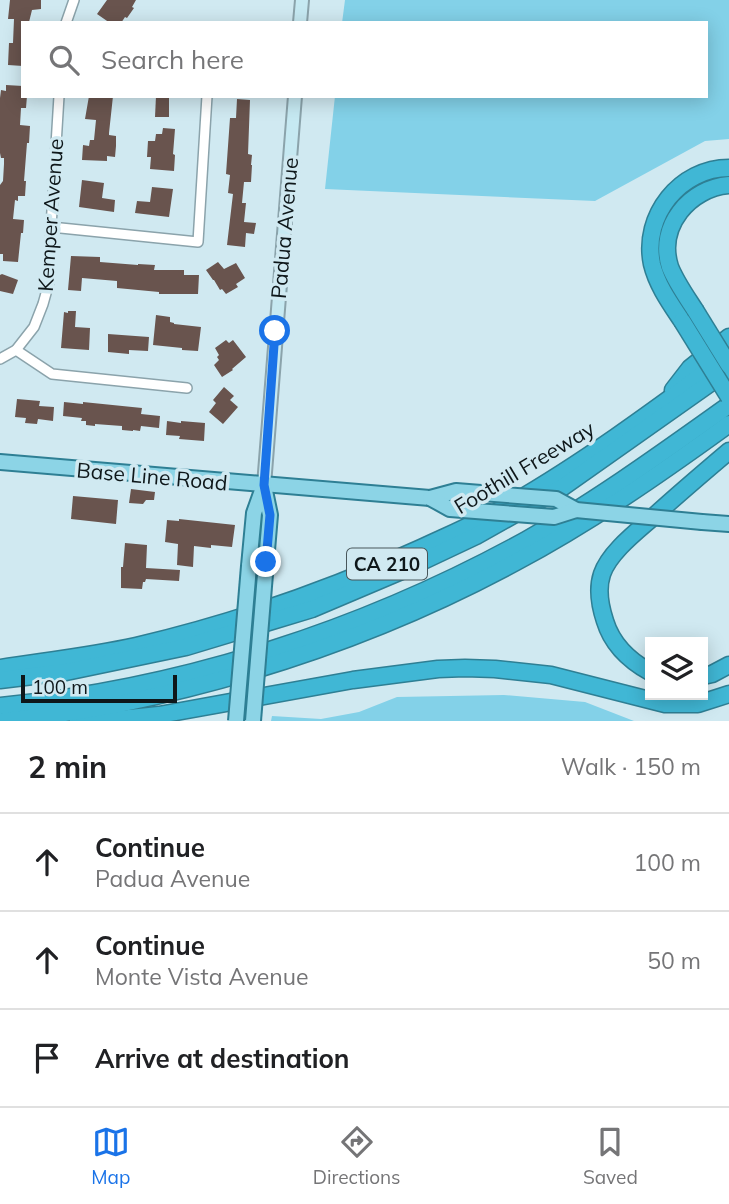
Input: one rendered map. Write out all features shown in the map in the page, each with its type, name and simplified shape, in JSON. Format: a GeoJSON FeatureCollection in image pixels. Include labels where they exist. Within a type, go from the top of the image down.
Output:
{"type":"FeatureCollection","features":[{"type":"Feature","properties":{"kind":"highway"},"geometry":{"type":"LineString","coordinates":[[729,168],[700,173],[669,197],[653,228],[651,249],[655,273],[664,293],[729,397]]}},
{"type":"Feature","properties":{"kind":"highway"},"geometry":{"type":"LineString","coordinates":[[729,185],[711,188],[693,198],[678,215],[667,246],[676,279],[729,365]]}},
{"type":"Feature","properties":{"kind":"highway"},"geometry":{"type":"LineString","coordinates":[[664,403],[690,368],[729,337]]}},
{"type":"Feature","properties":{"kind":"highway","name":"Foothill Freeway"},"geometry":{"type":"LineString","coordinates":[[0,668],[135,646],[213,626],[290,602],[375,569],[510,505],[569,468],[729,356]]}},
{"type":"Feature","properties":{"kind":"highway"},"geometry":{"type":"LineString","coordinates":[[0,680],[66,672],[186,647],[312,609],[443,553],[563,487],[729,370]]}},
{"type":"Feature","properties":{"kind":"highway"},"geometry":{"type":"LineString","coordinates":[[0,706],[40,702],[153,682],[205,669],[306,638],[389,606],[527,539],[608,490],[729,405]]}},
{"type":"Feature","properties":{"kind":"highway","name":"CA 210"},"geometry":{"type":"LineString","coordinates":[[4,721],[140,700],[181,690],[270,666],[397,619],[456,593],[556,540],[647,484],[729,424]]}},
{"type":"Feature","properties":{"kind":"highway"},"geometry":{"type":"LineString","coordinates":[[645,669],[619,648],[607,627],[600,596],[603,572],[620,547],[729,451]]}},
{"type":"Feature","properties":{"kind":"highway"},"geometry":{"type":"LineString","coordinates":[[708,674],[729,666]]}},
{"type":"Feature","properties":{"kind":"highway"},"geometry":{"type":"LineString","coordinates":[[54,714],[110,720],[206,708],[353,680],[465,668],[551,675],[665,704],[698,704],[729,694]]}},
{"type":"Feature","properties":{"kind":"main road","name":"Base Line Road"},"geometry":{"type":"LineString","coordinates":[[0,462],[430,498],[450,509],[554,517],[576,510],[729,524]]}},
{"type":"Feature","properties":{"kind":"main road"},"geometry":{"type":"LineString","coordinates":[[253,721],[270,515],[264,485]]}},
{"type":"Feature","properties":{"kind":"main road"},"geometry":{"type":"LineString","coordinates":[[236,721],[254,513],[264,485]]}},
{"type":"Feature","properties":{"kind":"street"},"geometry":{"type":"LineString","coordinates":[[67,21],[74,0]]}},
{"type":"Feature","properties":{"kind":"street"},"geometry":{"type":"LineString","coordinates":[[300,21],[302,0]]}},
{"type":"Feature","properties":{"kind":"street","name":"Kemper Avenue"},"geometry":{"type":"LineString","coordinates":[[0,359],[16,350],[34,327],[50,279],[59,98]]}},
{"type":"Feature","properties":{"kind":"street"},"geometry":{"type":"LineString","coordinates":[[51,227],[198,242],[207,98]]}},
{"type":"Feature","properties":{"kind":"street","name":"Padua Avenue"},"geometry":{"type":"LineString","coordinates":[[264,485],[295,98]]}},
{"type":"Feature","properties":{"kind":"street"},"geometry":{"type":"LineString","coordinates":[[16,350],[52,374],[187,388]]}},
{"type":"Feature","properties":{"kind":"shaded area"},"geometry":{"type":"Polygon","coordinates":[[[345,0],[729,0],[729,139],[705,141],[595,201],[325,189],[335,98],[708,98],[708,21],[342,21],[345,0]]]}},
{"type":"Feature","properties":{"kind":"shaded area"},"geometry":{"type":"Polygon","coordinates":[[[504,695],[585,702],[634,721],[271,721],[272,716],[321,719],[359,712],[397,697],[504,695]]]}},
{"type":"Feature","properties":{"kind":"building"},"geometry":{"type":"Polygon","coordinates":[[[10,0],[41,0],[41,9],[32,10],[29,21],[21,21],[21,66],[8,65],[9,43],[13,43],[14,19],[8,19],[10,0]]]}},
{"type":"Feature","properties":{"kind":"building"},"geometry":{"type":"Polygon","coordinates":[[[107,0],[136,0],[132,7],[134,8],[122,21],[107,21],[97,14],[107,0]]]}},
{"type":"Feature","properties":{"kind":"building"},"geometry":{"type":"Polygon","coordinates":[[[6,85],[21,86],[21,98],[27,98],[26,108],[21,108],[20,125],[30,126],[25,196],[18,196],[18,201],[15,200],[13,219],[24,220],[18,262],[3,261],[3,254],[0,254],[0,185],[3,181],[4,158],[1,158],[0,153],[0,98],[1,90],[6,91],[6,85]]]}},
{"type":"Feature","properties":{"kind":"building"},"geometry":{"type":"Polygon","coordinates":[[[89,98],[113,98],[109,135],[116,136],[115,157],[107,156],[107,161],[82,160],[83,145],[89,146],[90,140],[94,140],[96,120],[85,119],[89,98]]]}},
{"type":"Feature","properties":{"kind":"building"},"geometry":{"type":"Polygon","coordinates":[[[156,98],[169,98],[169,117],[155,117],[156,98]]]}},
{"type":"Feature","properties":{"kind":"building"},"geometry":{"type":"Polygon","coordinates":[[[237,99],[250,100],[248,154],[252,155],[251,182],[244,182],[242,203],[246,203],[244,222],[256,223],[254,234],[246,233],[245,247],[227,245],[233,194],[228,193],[230,175],[226,174],[230,118],[236,118],[237,99]]]}},
{"type":"Feature","properties":{"kind":"building"},"geometry":{"type":"Polygon","coordinates":[[[163,128],[175,129],[174,171],[150,169],[151,157],[147,157],[148,141],[155,141],[156,134],[162,134],[163,128]]]}},
{"type":"Feature","properties":{"kind":"building"},"geometry":{"type":"Polygon","coordinates":[[[82,180],[104,183],[102,198],[115,200],[114,212],[79,207],[82,180]]]}},
{"type":"Feature","properties":{"kind":"building"},"geometry":{"type":"Polygon","coordinates":[[[152,187],[173,189],[169,217],[135,213],[137,201],[150,202],[152,187]]]}},
{"type":"Feature","properties":{"kind":"building"},"geometry":{"type":"Polygon","coordinates":[[[71,256],[100,257],[100,262],[155,265],[154,270],[184,270],[184,275],[199,275],[198,294],[159,294],[117,288],[117,281],[82,278],[81,291],[68,290],[71,256]]]}},
{"type":"Feature","properties":{"kind":"building"},"geometry":{"type":"Polygon","coordinates":[[[218,262],[224,269],[236,263],[245,278],[236,284],[238,287],[226,294],[206,270],[218,262]]]}},
{"type":"Feature","properties":{"kind":"building"},"geometry":{"type":"Polygon","coordinates":[[[2,274],[18,280],[13,294],[0,291],[2,274]]]}},
{"type":"Feature","properties":{"kind":"building"},"geometry":{"type":"Polygon","coordinates":[[[76,311],[75,327],[90,328],[89,350],[61,348],[64,312],[76,311]]]}},
{"type":"Feature","properties":{"kind":"building"},"geometry":{"type":"Polygon","coordinates":[[[156,315],[170,317],[170,322],[174,324],[201,327],[198,351],[153,345],[156,315]]]}},
{"type":"Feature","properties":{"kind":"building"},"geometry":{"type":"Polygon","coordinates":[[[108,334],[149,337],[148,351],[129,350],[129,354],[108,352],[108,334]]]}},
{"type":"Feature","properties":{"kind":"building"},"geometry":{"type":"Polygon","coordinates":[[[226,340],[229,343],[233,340],[246,357],[222,377],[214,365],[219,360],[215,348],[226,340]]]}},
{"type":"Feature","properties":{"kind":"building"},"geometry":{"type":"Polygon","coordinates":[[[224,387],[234,396],[230,400],[238,407],[223,424],[209,412],[216,403],[213,400],[224,387]]]}},
{"type":"Feature","properties":{"kind":"building"},"geometry":{"type":"Polygon","coordinates":[[[17,399],[40,401],[39,406],[54,407],[53,421],[38,419],[37,424],[25,423],[26,418],[15,417],[17,399]]]}},
{"type":"Feature","properties":{"kind":"building"},"geometry":{"type":"Polygon","coordinates":[[[64,402],[142,408],[141,414],[160,416],[159,428],[141,426],[140,431],[133,431],[122,430],[122,426],[86,425],[86,421],[81,421],[82,418],[63,416],[64,402]]]}},
{"type":"Feature","properties":{"kind":"building"},"geometry":{"type":"Polygon","coordinates":[[[167,421],[205,423],[204,441],[166,435],[167,421]]]}},
{"type":"Feature","properties":{"kind":"building"},"geometry":{"type":"Polygon","coordinates":[[[131,489],[155,492],[154,500],[146,500],[143,504],[129,503],[131,489]]]}},
{"type":"Feature","properties":{"kind":"building"},"geometry":{"type":"Polygon","coordinates":[[[73,496],[118,500],[116,524],[71,519],[73,496]]]}},
{"type":"Feature","properties":{"kind":"building"},"geometry":{"type":"Polygon","coordinates":[[[167,520],[235,525],[232,547],[194,546],[193,567],[177,565],[178,544],[165,542],[167,520]]]}},
{"type":"Feature","properties":{"kind":"building"},"geometry":{"type":"Polygon","coordinates":[[[125,543],[147,545],[146,568],[180,570],[179,581],[146,579],[142,589],[121,588],[125,543]]]}},
{"type":"Feature","properties":{"kind":"route"},"geometry":{"type":"LineString","coordinates":[[266,562],[270,515],[264,485],[275,331]]}}]}
